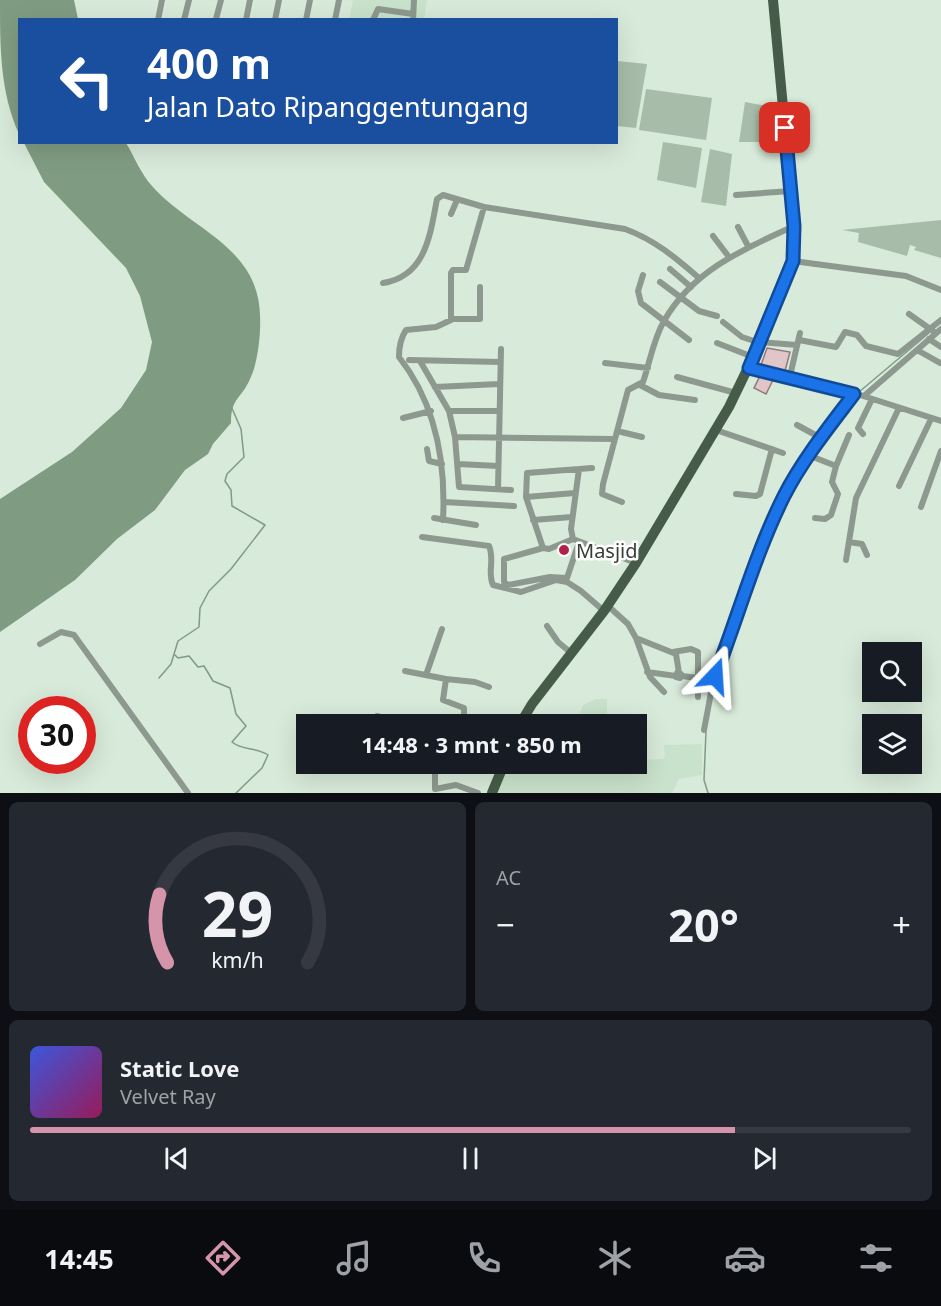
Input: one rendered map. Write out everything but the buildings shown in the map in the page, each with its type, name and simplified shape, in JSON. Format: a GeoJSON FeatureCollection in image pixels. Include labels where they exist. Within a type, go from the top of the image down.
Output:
{"type":"FeatureCollection","features":[{"type":"Feature","properties":{"kind":"main road"},"geometry":{"type":"LineString","coordinates":[[527,714],[636,563],[716,430],[760,343],[793,261],[794,226],[773,0]]}},
{"type":"Feature","properties":{"kind":"main road"},"geometry":{"type":"LineString","coordinates":[[492,793],[500,774]]}},
{"type":"Feature","properties":{"kind":"street"},"geometry":{"type":"LineString","coordinates":[[158,18],[162,0]]}},
{"type":"Feature","properties":{"kind":"street"},"geometry":{"type":"LineString","coordinates":[[184,18],[189,0]]}},
{"type":"Feature","properties":{"kind":"street"},"geometry":{"type":"LineString","coordinates":[[216,18],[221,0]]}},
{"type":"Feature","properties":{"kind":"street"},"geometry":{"type":"LineString","coordinates":[[246,18],[250,0]]}},
{"type":"Feature","properties":{"kind":"street"},"geometry":{"type":"LineString","coordinates":[[276,18],[279,0]]}},
{"type":"Feature","properties":{"kind":"street"},"geometry":{"type":"LineString","coordinates":[[306,18],[310,0]]}},
{"type":"Feature","properties":{"kind":"street"},"geometry":{"type":"LineString","coordinates":[[335,18],[339,0]]}},
{"type":"Feature","properties":{"kind":"street"},"geometry":{"type":"LineString","coordinates":[[375,18],[378,9],[413,17],[414,0]]}},
{"type":"Feature","properties":{"kind":"street"},"geometry":{"type":"LineString","coordinates":[[736,195],[791,191]]}},
{"type":"Feature","properties":{"kind":"street"},"geometry":{"type":"LineString","coordinates":[[383,283],[402,276],[424,255],[438,197],[443,195],[484,207],[625,230],[652,241],[685,264],[699,278]]}},
{"type":"Feature","properties":{"kind":"street"},"geometry":{"type":"LineString","coordinates":[[451,214],[457,200]]}},
{"type":"Feature","properties":{"kind":"street"},"geometry":{"type":"LineString","coordinates":[[451,319],[451,273],[453,270],[465,270],[484,207]]}},
{"type":"Feature","properties":{"kind":"street"},"geometry":{"type":"LineString","coordinates":[[622,502],[602,494],[601,490],[628,390],[640,384],[648,368],[664,320],[699,278],[748,246],[794,226]]}},
{"type":"Feature","properties":{"kind":"street"},"geometry":{"type":"LineString","coordinates":[[738,227],[748,246]]}},
{"type":"Feature","properties":{"kind":"street"},"geometry":{"type":"LineString","coordinates":[[713,236],[729,257]]}},
{"type":"Feature","properties":{"kind":"street"},"geometry":{"type":"LineString","coordinates":[[793,261],[906,276],[941,290]]}},
{"type":"Feature","properties":{"kind":"street"},"geometry":{"type":"LineString","coordinates":[[670,269],[691,287]]}},
{"type":"Feature","properties":{"kind":"street"},"geometry":{"type":"LineString","coordinates":[[643,275],[638,291],[639,301],[689,340]]}},
{"type":"Feature","properties":{"kind":"street"},"geometry":{"type":"LineString","coordinates":[[660,282],[699,311],[717,316]]}},
{"type":"Feature","properties":{"kind":"street"},"geometry":{"type":"LineString","coordinates":[[443,519],[444,502],[439,438],[431,411],[399,357],[401,338],[406,330],[412,328],[436,327],[451,319],[481,318],[480,287]]}},
{"type":"Feature","properties":{"kind":"street"},"geometry":{"type":"LineString","coordinates":[[909,314],[935,331]]}},
{"type":"Feature","properties":{"kind":"street"},"geometry":{"type":"LineString","coordinates":[[704,730],[713,682],[764,542],[784,497],[820,438],[859,395],[929,339],[941,320]]}},
{"type":"Feature","properties":{"kind":"street"},"geometry":{"type":"LineString","coordinates":[[723,322],[742,337],[760,343],[798,343],[836,347],[845,332],[857,336],[866,346],[895,354],[906,350],[935,331]]}},
{"type":"Feature","properties":{"kind":"street"},"geometry":{"type":"LineString","coordinates":[[789,380],[800,333]]}},
{"type":"Feature","properties":{"kind":"street"},"geometry":{"type":"LineString","coordinates":[[929,339],[941,347]]}},
{"type":"Feature","properties":{"kind":"street"},"geometry":{"type":"LineString","coordinates":[[717,343],[789,380],[859,395],[941,421]]}},
{"type":"Feature","properties":{"kind":"street"},"geometry":{"type":"LineString","coordinates":[[498,489],[501,349]]}},
{"type":"Feature","properties":{"kind":"street"},"geometry":{"type":"LineString","coordinates":[[917,350],[940,363]]}},
{"type":"Feature","properties":{"kind":"street"},"geometry":{"type":"LineString","coordinates":[[409,360],[500,362]]}},
{"type":"Feature","properties":{"kind":"street"},"geometry":{"type":"LineString","coordinates":[[420,361],[449,411],[455,437],[461,488],[511,490]]}},
{"type":"Feature","properties":{"kind":"street"},"geometry":{"type":"LineString","coordinates":[[605,363],[648,368]]}},
{"type":"Feature","properties":{"kind":"street"},"geometry":{"type":"LineString","coordinates":[[677,377],[736,393]]}},
{"type":"Feature","properties":{"kind":"street"},"geometry":{"type":"LineString","coordinates":[[435,387],[499,384]]}},
{"type":"Feature","properties":{"kind":"street"},"geometry":{"type":"LineString","coordinates":[[640,384],[659,396],[695,400]]}},
{"type":"Feature","properties":{"kind":"street"},"geometry":{"type":"LineString","coordinates":[[863,434],[858,428],[872,399]]}},
{"type":"Feature","properties":{"kind":"street"},"geometry":{"type":"LineString","coordinates":[[846,560],[858,493],[866,482],[899,408]]}},
{"type":"Feature","properties":{"kind":"street"},"geometry":{"type":"LineString","coordinates":[[403,418],[431,411]]}},
{"type":"Feature","properties":{"kind":"street"},"geometry":{"type":"LineString","coordinates":[[449,411],[499,411]]}},
{"type":"Feature","properties":{"kind":"street"},"geometry":{"type":"LineString","coordinates":[[898,486],[931,419]]}},
{"type":"Feature","properties":{"kind":"street"},"geometry":{"type":"LineString","coordinates":[[797,425],[820,438]]}},
{"type":"Feature","properties":{"kind":"street"},"geometry":{"type":"LineString","coordinates":[[716,430],[783,453]]}},
{"type":"Feature","properties":{"kind":"street"},"geometry":{"type":"LineString","coordinates":[[617,431],[642,437]]}},
{"type":"Feature","properties":{"kind":"street"},"geometry":{"type":"LineString","coordinates":[[815,518],[825,519],[831,515],[838,494],[832,482],[849,435]]}},
{"type":"Feature","properties":{"kind":"street"},"geometry":{"type":"LineString","coordinates":[[455,437],[614,440]]}},
{"type":"Feature","properties":{"kind":"street"},"geometry":{"type":"LineString","coordinates":[[427,449],[429,462],[442,464]]}},
{"type":"Feature","properties":{"kind":"street"},"geometry":{"type":"LineString","coordinates":[[736,494],[756,496],[760,494],[772,449]]}},
{"type":"Feature","properties":{"kind":"street"},"geometry":{"type":"LineString","coordinates":[[921,507],[941,451]]}},
{"type":"Feature","properties":{"kind":"street"},"geometry":{"type":"LineString","coordinates":[[811,456],[836,466]]}},
{"type":"Feature","properties":{"kind":"street"},"geometry":{"type":"LineString","coordinates":[[458,464],[498,466]]}},
{"type":"Feature","properties":{"kind":"street"},"geometry":{"type":"LineString","coordinates":[[543,548],[526,497],[526,477],[529,471],[592,468]]}},
{"type":"Feature","properties":{"kind":"street"},"geometry":{"type":"LineString","coordinates":[[579,469],[572,517],[576,541],[567,578],[550,577],[508,585],[504,582],[504,559],[576,541],[636,563]]}},
{"type":"Feature","properties":{"kind":"street"},"geometry":{"type":"LineString","coordinates":[[526,497],[575,493]]}},
{"type":"Feature","properties":{"kind":"street"},"geometry":{"type":"LineString","coordinates":[[444,502],[514,506]]}},
{"type":"Feature","properties":{"kind":"street"},"geometry":{"type":"LineString","coordinates":[[533,520],[572,517]]}},
{"type":"Feature","properties":{"kind":"street"},"geometry":{"type":"LineString","coordinates":[[434,518],[476,525]]}},
{"type":"Feature","properties":{"kind":"street"},"geometry":{"type":"LineString","coordinates":[[422,537],[489,546],[492,554],[490,576],[493,585],[521,592],[556,580],[567,582],[628,624],[636,638],[647,672],[653,682],[664,692]]}},
{"type":"Feature","properties":{"kind":"street"},"geometry":{"type":"LineString","coordinates":[[849,542],[862,544],[867,555]]}},
{"type":"Feature","properties":{"kind":"street"},"geometry":{"type":"LineString","coordinates":[[547,626],[558,642],[570,652]]}},
{"type":"Feature","properties":{"kind":"street"},"geometry":{"type":"LineString","coordinates":[[426,675],[442,629]]}},
{"type":"Feature","properties":{"kind":"street"},"geometry":{"type":"LineString","coordinates":[[40,644],[61,632],[75,635],[188,793]]}},
{"type":"Feature","properties":{"kind":"street"},"geometry":{"type":"LineString","coordinates":[[636,638],[673,652],[696,650],[700,661],[698,697]]}},
{"type":"Feature","properties":{"kind":"street"},"geometry":{"type":"LineString","coordinates":[[673,652],[679,675]]}},
{"type":"Feature","properties":{"kind":"street"},"geometry":{"type":"LineString","coordinates":[[405,671],[475,682],[489,687]]}},
{"type":"Feature","properties":{"kind":"street"},"geometry":{"type":"LineString","coordinates":[[647,672],[698,678]]}},
{"type":"Feature","properties":{"kind":"street"},"geometry":{"type":"LineString","coordinates":[[446,679],[443,700],[464,708],[464,714]]}},
{"type":"Feature","properties":{"kind":"street"},"geometry":{"type":"LineString","coordinates":[[435,774],[435,789],[456,785],[478,793]]}},
{"type":"Feature","properties":{"kind":"shaded area"},"geometry":{"type":"Polygon","coordinates":[[[0,0],[74,0],[78,18],[18,18],[18,131],[8,102],[1,52],[0,0]]]}},
{"type":"Feature","properties":{"kind":"shaded area"},"geometry":{"type":"Polygon","coordinates":[[[353,0],[427,0],[424,18],[349,18],[353,0]]]}},
{"type":"Feature","properties":{"kind":"shaded area"},"geometry":{"type":"Polygon","coordinates":[[[618,61],[647,64],[636,128],[618,126],[618,61]]]}},
{"type":"Feature","properties":{"kind":"shaded area"},"geometry":{"type":"Polygon","coordinates":[[[646,89],[712,98],[706,140],[639,130],[646,89]]]}},
{"type":"Feature","properties":{"kind":"shaded area"},"geometry":{"type":"Polygon","coordinates":[[[745,102],[772,107],[774,142],[739,142],[745,102]]]}},
{"type":"Feature","properties":{"kind":"shaded area"},"geometry":{"type":"Polygon","coordinates":[[[663,142],[702,148],[696,188],[657,180],[663,142]]]}},
{"type":"Feature","properties":{"kind":"shaded area"},"geometry":{"type":"Polygon","coordinates":[[[25,144],[127,144],[152,186],[220,241],[248,272],[256,291],[260,330],[253,372],[247,386],[235,403],[231,423],[213,444],[208,454],[185,470],[155,510],[117,539],[75,580],[0,632],[0,499],[72,452],[121,408],[146,370],[152,342],[140,296],[126,268],[44,182],[25,144]]]}},
{"type":"Feature","properties":{"kind":"shaded area"},"geometry":{"type":"Polygon","coordinates":[[[710,149],[732,154],[726,206],[701,202],[710,149]]]}},
{"type":"Feature","properties":{"kind":"shaded area"},"geometry":{"type":"Polygon","coordinates":[[[941,220],[941,258],[914,250],[916,247],[910,245],[907,256],[858,242],[859,233],[842,230],[941,220]]]}},
{"type":"Feature","properties":{"kind":"shaded area"},"geometry":{"type":"Polygon","coordinates":[[[596,699],[607,699],[607,714],[580,714],[583,705],[596,699]]]}},
{"type":"Feature","properties":{"kind":"shaded area"},"geometry":{"type":"Polygon","coordinates":[[[702,744],[702,775],[679,779],[672,793],[497,793],[506,774],[647,774],[647,760],[663,759],[665,757],[664,745],[702,744]]]}},
{"type":"Feature","properties":{"kind":"waterway"},"geometry":{"type":"LineString","coordinates":[[859,392],[929,333]]}},
{"type":"Feature","properties":{"kind":"waterway"},"geometry":{"type":"LineString","coordinates":[[834,426],[857,396]]}},
{"type":"Feature","properties":{"kind":"waterway"},"geometry":{"type":"LineString","coordinates":[[159,678],[171,664],[178,641],[199,627],[200,608],[209,591],[231,569],[265,525],[232,506],[231,490],[225,481],[227,474],[244,457],[241,429],[231,406]]}},
{"type":"Feature","properties":{"kind":"waterway"},"geometry":{"type":"LineString","coordinates":[[768,539],[811,459]]}},
{"type":"Feature","properties":{"kind":"waterway"},"geometry":{"type":"LineString","coordinates":[[175,655],[178,658],[189,656],[198,667],[204,666],[213,681],[230,688],[236,714],[246,726],[232,742],[268,755],[262,768],[236,793]]}},
{"type":"Feature","properties":{"kind":"waterway"},"geometry":{"type":"LineString","coordinates":[[706,731],[704,780],[708,793]]}},
{"type":"Feature","properties":{"kind":"place","name":"Masjid"},"geometry":{"type":"Point","coordinates":[564,550]}},
{"type":"Feature","properties":{"kind":"route"},"geometry":{"type":"LineString","coordinates":[[715,676],[738,619],[764,542],[784,497],[810,452],[854,394],[789,380],[749,368],[793,261],[794,226],[785,128]]}}]}
